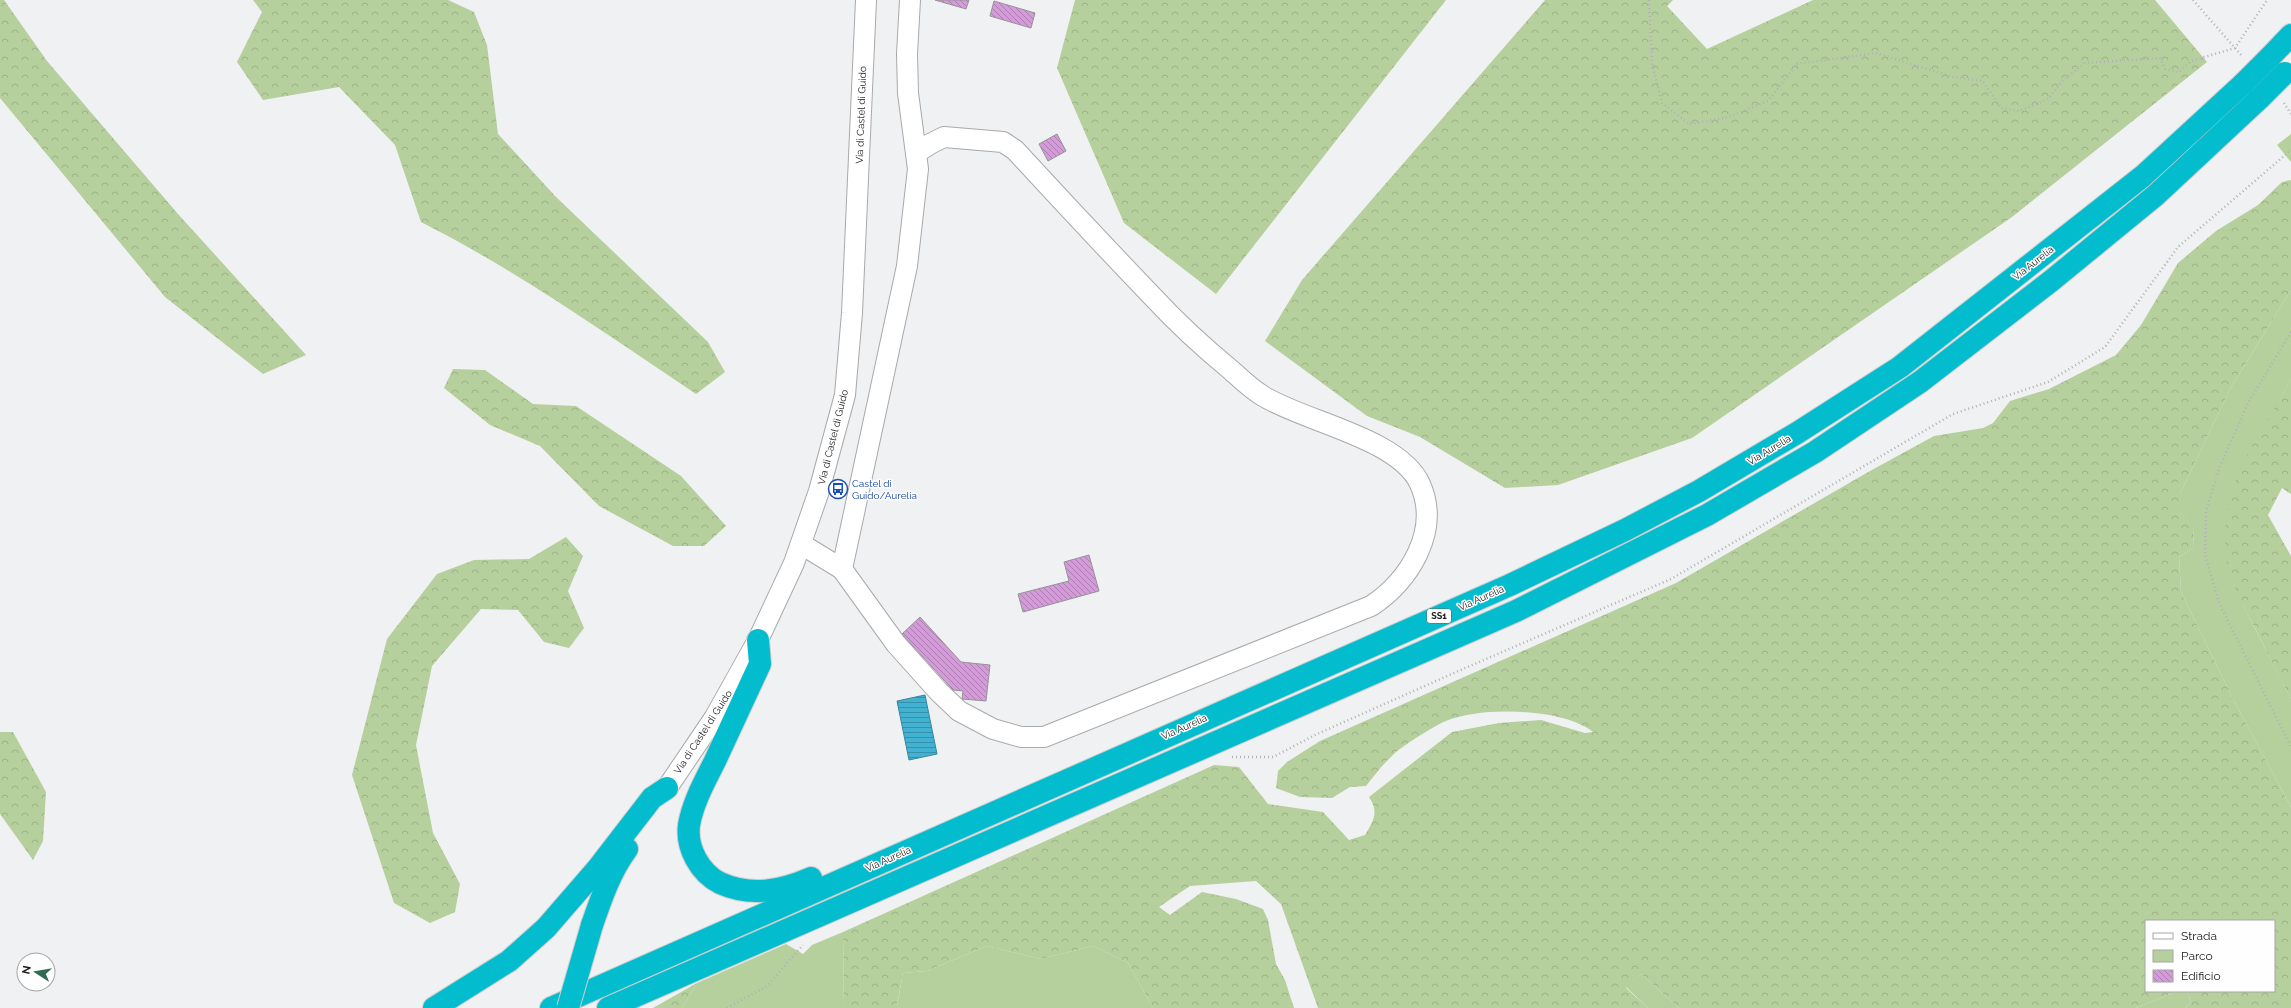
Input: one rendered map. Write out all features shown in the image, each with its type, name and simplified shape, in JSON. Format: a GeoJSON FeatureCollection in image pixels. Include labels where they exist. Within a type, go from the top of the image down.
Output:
{"type":"FeatureCollection","features":[{"type":"Feature","properties":{"kind":"highway","name":"Via Aurelia"},"geometry":{"type":"LineString","coordinates":[[551,1008],[1168,734],[1510,585],[1625,530],[1699,492],[1797,433],[1900,367],[2143,176],[2244,83],[2291,35]]}},
{"type":"Feature","properties":{"kind":"highway","name":"SS1"},"geometry":{"type":"LineString","coordinates":[[608,1008],[1516,611],[1707,515],[1815,452],[1920,382],[2051,282],[2156,195],[2288,70]]}},
{"type":"Feature","properties":{"kind":"highway"},"geometry":{"type":"LineString","coordinates":[[758,640],[760,664],[696,801],[689,826],[690,849],[699,865],[713,879],[741,889],[769,891],[790,887],[1142,734],[1168,734]]}},
{"type":"Feature","properties":{"kind":"highway"},"geometry":{"type":"LineString","coordinates":[[568,1008],[592,925],[603,893],[620,859],[658,806],[666,788]]}},
{"type":"Feature","properties":{"kind":"highway"},"geometry":{"type":"LineString","coordinates":[[434,1008],[509,961],[546,928],[598,868],[652,798],[666,788]]}},
{"type":"Feature","properties":{"kind":"street","name":"Via di Castel di Guido"},"geometry":{"type":"LineString","coordinates":[[666,788],[715,717],[758,640],[801,544],[819,491],[845,395],[852,313],[866,0]]}},
{"type":"Feature","properties":{"kind":"street"},"geometry":{"type":"LineString","coordinates":[[842,569],[907,266],[918,169],[908,93],[907,54],[910,0]]}},
{"type":"Feature","properties":{"kind":"street"},"geometry":{"type":"LineString","coordinates":[[801,544],[842,569],[896,644],[935,687],[959,710],[992,729],[1021,737],[1044,737],[1371,606],[1388,595],[1404,577],[1416,556],[1423,538],[1426,523],[1420,485],[1403,463],[1390,453],[1368,442],[1263,396],[1246,383],[1192,338],[1015,150],[1003,142],[944,137],[930,144],[916,154]]}},
{"type":"Feature","properties":{"kind":"path"},"geometry":{"type":"LineString","coordinates":[[1649,0],[1652,63],[1662,103],[1689,124],[1725,118],[1768,101],[1798,64],[1876,53],[1954,77],[1983,80],[2001,108],[2019,111],[2048,99],[2063,80],[2085,63],[2160,58],[2165,69],[2179,72],[2191,61],[2235,48],[2267,0]]}},
{"type":"Feature","properties":{"kind":"path"},"geometry":{"type":"LineString","coordinates":[[2194,0],[2242,56]]}},
{"type":"Feature","properties":{"kind":"path"},"geometry":{"type":"LineString","coordinates":[[2284,103],[2291,114]]}},
{"type":"Feature","properties":{"kind":"path"},"geometry":{"type":"LineString","coordinates":[[2291,332],[2248,403],[2219,469],[2206,512],[2205,556],[2219,603],[2291,747]]}},
{"type":"Feature","properties":{"kind":"green space"},"geometry":{"type":"Polygon","coordinates":[[[0,0],[4,0],[47,61],[178,214],[306,355],[263,374],[165,297],[0,98],[0,0]]]}},
{"type":"Feature","properties":{"kind":"green space"},"geometry":{"type":"Polygon","coordinates":[[[253,0],[448,0],[474,12],[487,45],[498,134],[556,197],[708,342],[725,372],[696,394],[527,282],[421,222],[395,145],[339,87],[263,100],[237,62],[262,12],[253,0]]]}},
{"type":"Feature","properties":{"kind":"green space"},"geometry":{"type":"Polygon","coordinates":[[[1075,0],[1446,0],[1216,294],[1124,223],[1057,68],[1075,0]]]}},
{"type":"Feature","properties":{"kind":"green space"},"geometry":{"type":"Polygon","coordinates":[[[1545,0],[1673,0],[1667,6],[1707,49],[1813,0],[2155,0],[2207,62],[2012,217],[1692,438],[1558,485],[1505,488],[1420,437],[1367,416],[1265,341],[1302,280],[1545,0]]]}},
{"type":"Feature","properties":{"kind":"green space"},"geometry":{"type":"Polygon","coordinates":[[[2291,134],[2291,162],[2277,145],[2291,134]]]}},
{"type":"Feature","properties":{"kind":"green space"},"geometry":{"type":"Polygon","coordinates":[[[2291,180],[2291,290],[2230,389],[2180,494],[2180,513],[2194,527],[2193,548],[2179,557],[2181,592],[2232,697],[2291,807],[2291,1008],[2185,1008],[2191,1002],[2187,992],[2275,992],[2275,920],[2145,920],[2145,992],[2176,992],[2136,1008],[1679,1008],[1641,974],[1626,988],[1648,1008],[1318,1008],[1281,904],[1256,881],[1190,886],[1159,907],[1170,915],[1202,892],[1236,899],[1263,909],[1268,920],[1276,964],[1285,980],[1294,1008],[1153,1008],[1128,963],[1093,946],[1041,959],[987,946],[927,971],[903,973],[897,1005],[899,1008],[844,1008],[843,932],[1214,765],[1239,767],[1268,804],[1323,812],[1349,840],[1365,835],[1371,825],[1375,812],[1369,797],[1452,732],[1499,723],[1541,720],[1585,733],[1593,732],[1580,724],[1543,714],[1500,712],[1461,716],[1446,721],[1402,747],[1385,763],[1366,786],[1350,787],[1332,798],[1300,797],[1276,788],[1278,771],[1287,762],[1320,741],[1676,583],[1870,471],[1934,436],[1983,428],[1993,423],[2010,401],[2049,389],[2116,355],[2141,325],[2178,263],[2216,231],[2258,205],[2282,182],[2291,180]]]}},
{"type":"Feature","properties":{"kind":"green space"},"geometry":{"type":"Polygon","coordinates":[[[2291,290],[2291,379],[2244,465],[2242,603],[2291,699],[2291,807],[2232,697],[2181,592],[2179,557],[2193,548],[2194,528],[2180,513],[2180,494],[2230,389],[2291,290]]]}},
{"type":"Feature","properties":{"kind":"green space"},"geometry":{"type":"Polygon","coordinates":[[[453,369],[485,370],[533,404],[576,406],[681,476],[726,526],[704,546],[673,546],[599,506],[540,446],[490,425],[444,388],[453,369]]]}},
{"type":"Feature","properties":{"kind":"green space"},"geometry":{"type":"Polygon","coordinates":[[[2291,379],[2291,494],[2282,488],[2268,515],[2291,556],[2291,699],[2234,586],[2226,558],[2225,540],[2229,503],[2239,472],[2291,379]]]}},
{"type":"Feature","properties":{"kind":"green space"},"geometry":{"type":"Polygon","coordinates":[[[566,537],[583,556],[568,591],[584,628],[569,648],[544,642],[518,610],[481,609],[432,666],[416,745],[433,833],[460,884],[455,912],[430,923],[394,903],[352,775],[387,639],[437,574],[474,560],[529,559],[566,537]]]}},
{"type":"Feature","properties":{"kind":"green space"},"geometry":{"type":"Polygon","coordinates":[[[0,732],[13,732],[46,792],[43,841],[33,860],[0,814],[0,732]]]}},
{"type":"Feature","properties":{"kind":"green space"},"geometry":{"type":"Polygon","coordinates":[[[843,932],[844,1008],[682,1008],[697,983],[786,944],[803,954],[812,945],[843,932]]]}},
{"type":"Feature","properties":{"kind":"green space"},"geometry":{"type":"Polygon","coordinates":[[[987,946],[1041,959],[1093,946],[1128,963],[1153,1008],[899,1008],[897,1006],[903,973],[927,971],[987,946]]]}},
{"type":"Feature","properties":{"kind":"green space"},"geometry":{"type":"Polygon","coordinates":[[[1641,974],[1679,1008],[1648,1008],[1626,987],[1641,974]]]}},
{"type":"Feature","properties":{"kind":"green space"},"geometry":{"type":"Polygon","coordinates":[[[697,983],[682,1008],[653,1008],[697,983]]]}},
{"type":"Feature","properties":{"kind":"green space"},"geometry":{"type":"Polygon","coordinates":[[[2176,992],[2187,992],[2191,1002],[2185,1008],[2136,1008],[2176,992]]]}},
{"type":"Feature","properties":{"kind":"water"},"geometry":{"type":"Polygon","coordinates":[[[925,695],[937,754],[909,760],[897,701],[925,695]]]}},
{"type":"Feature","properties":{"kind":"building"},"geometry":{"type":"Polygon","coordinates":[[[935,0],[969,0],[966,9],[935,0]]]}},
{"type":"Feature","properties":{"kind":"building"},"geometry":{"type":"Polygon","coordinates":[[[994,1],[1035,13],[1031,28],[990,16],[994,1]]]}},
{"type":"Feature","properties":{"kind":"building"},"geometry":{"type":"Polygon","coordinates":[[[1057,134],[1066,151],[1048,161],[1039,144],[1057,134]]]}},
{"type":"Feature","properties":{"kind":"building"},"geometry":{"type":"Polygon","coordinates":[[[1089,555],[1099,591],[1023,612],[1018,594],[1069,581],[1064,562],[1089,555]]]}},
{"type":"Feature","properties":{"kind":"building"},"geometry":{"type":"Polygon","coordinates":[[[920,617],[961,662],[990,665],[986,701],[962,699],[963,691],[953,690],[902,634],[920,617]]]}},
{"type":"Feature","properties":{"kind":"place","name":"Castel di Guido/Aurelia"},"geometry":{"type":"Point","coordinates":[838,489]}}]}
